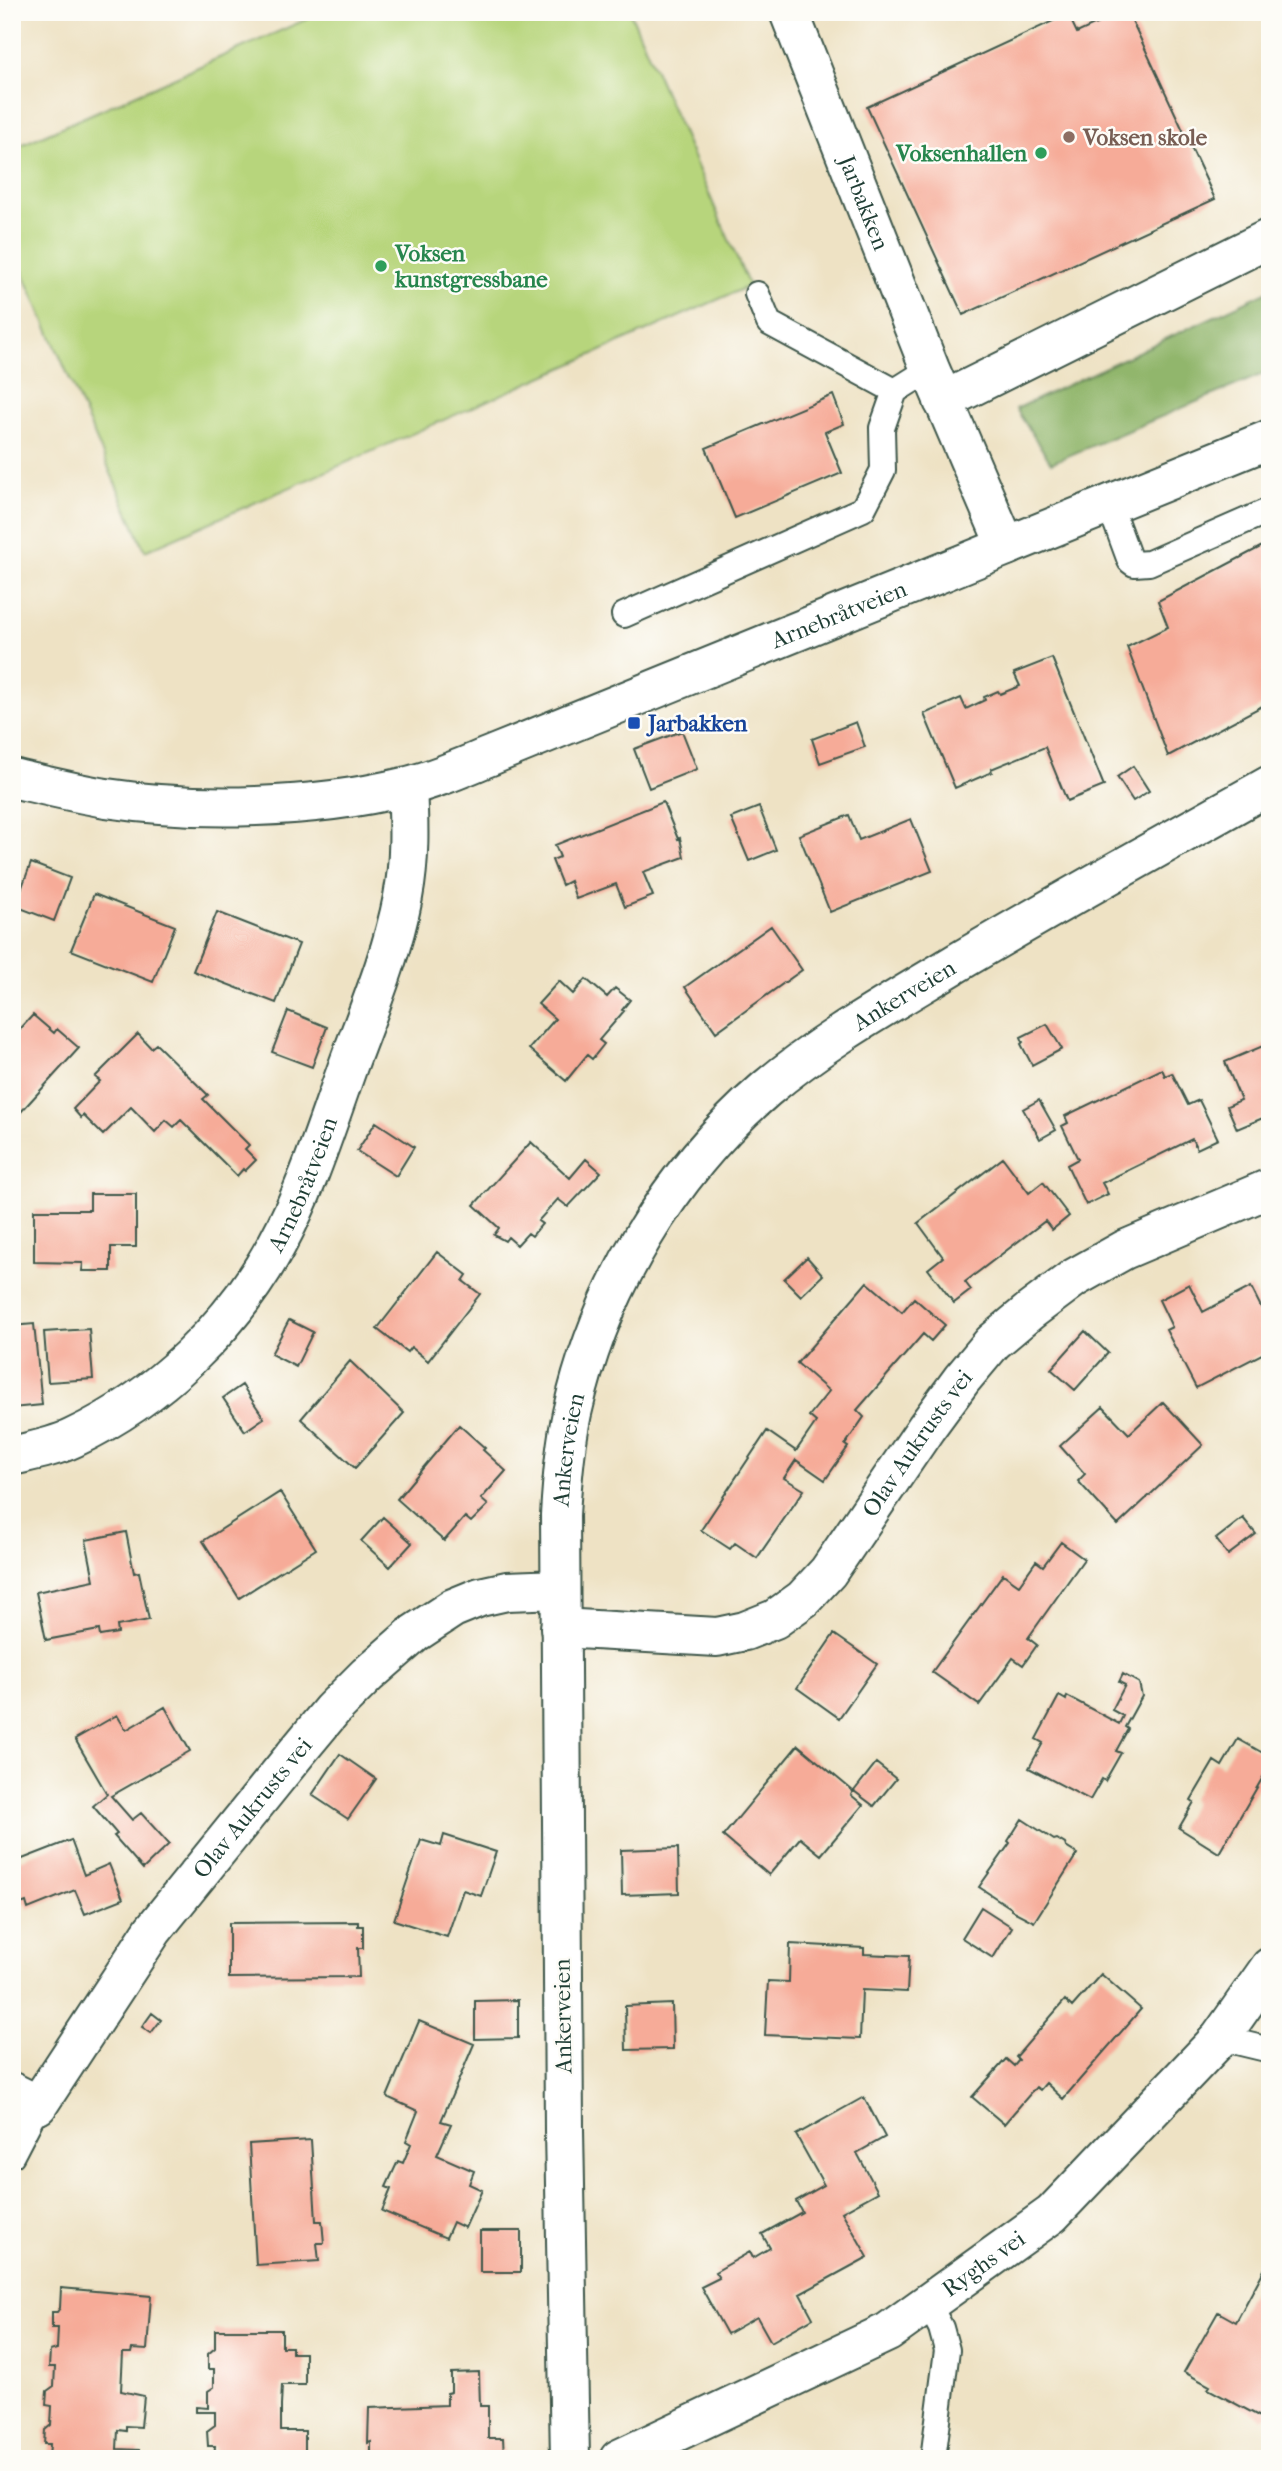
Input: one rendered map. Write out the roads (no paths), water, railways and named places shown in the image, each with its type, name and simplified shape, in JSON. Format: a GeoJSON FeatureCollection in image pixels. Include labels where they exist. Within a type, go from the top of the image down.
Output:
{"type":"FeatureCollection","features":[{"type":"Feature","properties":{"kind":"street","name":"Jarbakken"},"geometry":{"type":"LineString","coordinates":[[789,12],[937,385],[1006,546]]}},
{"type":"Feature","properties":{"kind":"street"},"geometry":{"type":"LineString","coordinates":[[937,385],[1270,238]]}},
{"type":"Feature","properties":{"kind":"street","name":"Arnebråtveien"},"geometry":{"type":"LineString","coordinates":[[12,778],[106,798],[201,805],[335,800],[408,786],[471,764],[1270,439]]}},
{"type":"Feature","properties":{"kind":"street","name":"Ankerveien"},"geometry":{"type":"LineString","coordinates":[[570,2459],[560,1589],[562,1480],[572,1414],[589,1352],[647,1230],[707,1147],[766,1090],[857,1024],[986,946],[1270,785]]}},
{"type":"Feature","properties":{"kind":"street","name":"Arnebråtveien"},"geometry":{"type":"LineString","coordinates":[[12,1456],[72,1439],[121,1411],[163,1381],[211,1336],[247,1290],[276,1246],[303,1191],[395,932],[407,863],[408,786]]}},
{"type":"Feature","properties":{"kind":"street","name":"Olav Aukrusts vei"},"geometry":{"type":"LineString","coordinates":[[560,1628],[717,1637],[745,1631],[775,1619],[803,1599],[828,1573],[926,1428],[993,1342],[1074,1278],[1124,1250],[1270,1188]]}},
{"type":"Feature","properties":{"kind":"street","name":"Olav Aukrusts vei"},"geometry":{"type":"LineString","coordinates":[[25,2099],[153,1930],[332,1710],[367,1675],[415,1633],[453,1608],[480,1597],[507,1591],[560,1589]]}},
{"type":"Feature","properties":{"kind":"street","name":"Ryghs vei"},"geometry":{"type":"LineString","coordinates":[[619,2459],[888,2332],[1052,2214],[1220,2038],[1270,1967]]}},
{"type":"Feature","properties":{"kind":"lane"},"geometry":{"type":"LineString","coordinates":[[757,294],[769,323],[895,391],[937,385]]}},
{"type":"Feature","properties":{"kind":"lane"},"geometry":{"type":"LineString","coordinates":[[624,615],[863,509],[883,470],[883,428],[895,391]]}},
{"type":"Feature","properties":{"kind":"lane"},"geometry":{"type":"LineString","coordinates":[[1109,504],[1130,561],[1134,564],[1149,563],[1270,510]]}},
{"type":"Feature","properties":{"kind":"lane"},"geometry":{"type":"LineString","coordinates":[[1220,2038],[1270,2050]]}},
{"type":"Feature","properties":{"kind":"lane"},"geometry":{"type":"LineString","coordinates":[[12,2155],[25,2099]]}},
{"type":"Feature","properties":{"kind":"lane"},"geometry":{"type":"LineString","coordinates":[[929,2303],[941,2328],[947,2350],[933,2459]]}},
{"type":"Feature","properties":{"kind":"place","name":"Voksen skole"},"geometry":{"type":"Point","coordinates":[1069,137]}},
{"type":"Feature","properties":{"kind":"place","name":"Voksenhallen"},"geometry":{"type":"Point","coordinates":[1041,153]}},
{"type":"Feature","properties":{"kind":"place","name":"Voksen kunstgressbane"},"geometry":{"type":"Point","coordinates":[381,266]}},
{"type":"Feature","properties":{"kind":"place","name":"Jarbakken"},"geometry":{"type":"Point","coordinates":[634,723]}}]}
